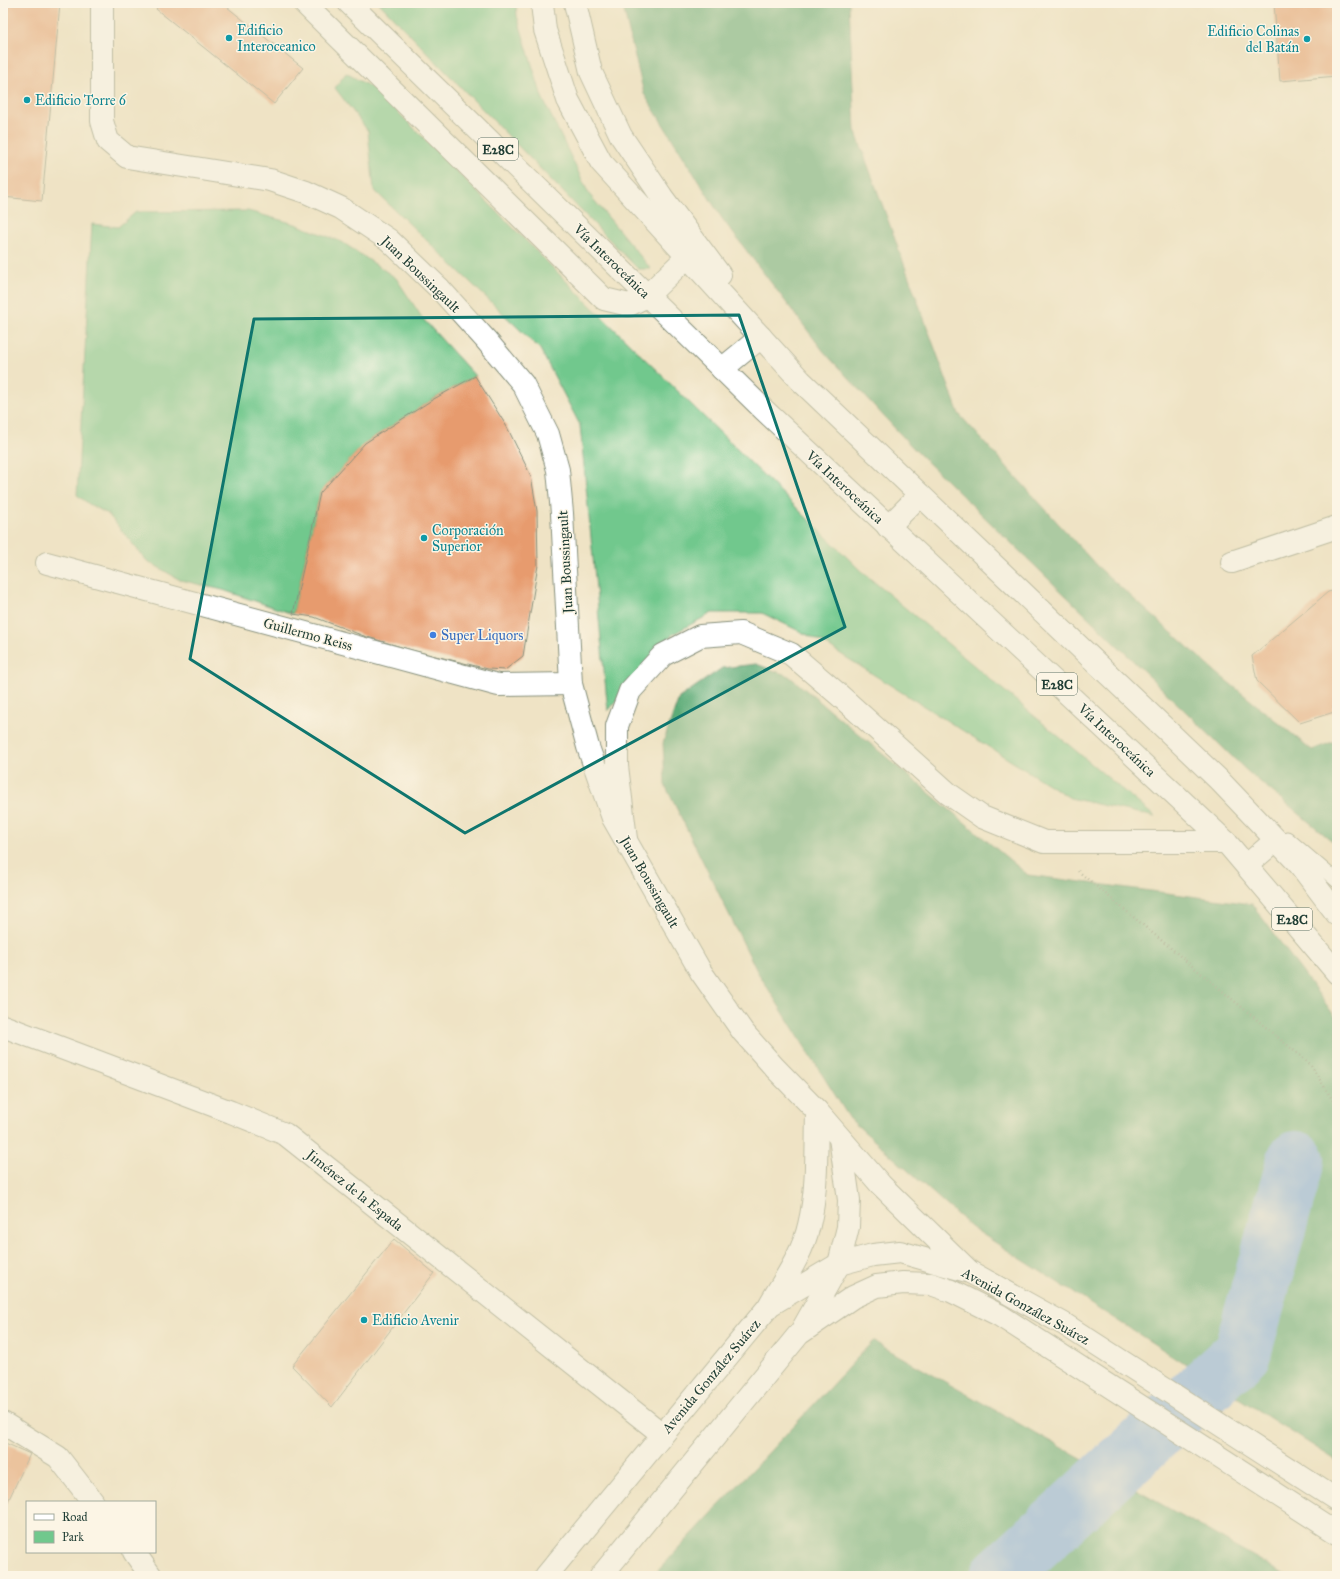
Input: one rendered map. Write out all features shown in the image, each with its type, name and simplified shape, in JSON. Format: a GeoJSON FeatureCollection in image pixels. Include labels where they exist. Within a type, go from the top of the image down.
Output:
{"type":"FeatureCollection","features":[{"type":"Feature","properties":{"kind":"main road","name":"Juan Boussingault"},"geometry":{"type":"LineString","coordinates":[[102,3],[102,121],[108,141],[128,157],[270,180],[306,192],[341,208],[389,240],[440,289],[486,340],[522,384],[548,434],[558,470],[562,514],[571,684],[588,747],[613,818],[701,972],[743,1032],[775,1068],[818,1111],[881,1184],[970,1272]]}},
{"type":"Feature","properties":{"kind":"main road"},"geometry":{"type":"LineString","coordinates":[[304,3],[604,299],[629,306],[647,296],[687,257]]}},
{"type":"Feature","properties":{"kind":"main road","name":"Vía Interoceánica"},"geometry":{"type":"LineString","coordinates":[[349,3],[722,369],[888,527],[1226,842],[1337,973]]}},
{"type":"Feature","properties":{"kind":"main road","name":"E28C"},"geometry":{"type":"LineString","coordinates":[[542,3],[545,30],[568,100],[601,162],[800,381],[1218,779],[1300,865],[1337,914]]}},
{"type":"Feature","properties":{"kind":"main road"},"geometry":{"type":"LineString","coordinates":[[575,3],[592,72],[621,136],[662,197],[800,381]]}},
{"type":"Feature","properties":{"kind":"main road"},"geometry":{"type":"LineString","coordinates":[[722,369],[761,337]]}},
{"type":"Feature","properties":{"kind":"main road"},"geometry":{"type":"LineString","coordinates":[[888,527],[920,495]]}},
{"type":"Feature","properties":{"kind":"main road"},"geometry":{"type":"LineString","coordinates":[[1232,562],[1337,527]]}},
{"type":"Feature","properties":{"kind":"main road","name":"Guillermo Reiss"},"geometry":{"type":"LineString","coordinates":[[48,563],[498,685],[571,684]]}},
{"type":"Feature","properties":{"kind":"main road"},"geometry":{"type":"LineString","coordinates":[[626,839],[617,766],[617,726],[630,690],[663,655],[700,636],[741,634],[790,654],[838,694],[949,794],[982,817],[1044,842],[1226,842]]}},
{"type":"Feature","properties":{"kind":"main road"},"geometry":{"type":"LineString","coordinates":[[1247,865],[1276,840]]}},
{"type":"Feature","properties":{"kind":"main road","name":"Jiménez de la Espada"},"geometry":{"type":"LineString","coordinates":[[3,1026],[231,1112],[285,1134],[662,1434]]}},
{"type":"Feature","properties":{"kind":"main road"},"geometry":{"type":"LineString","coordinates":[[770,1305],[795,1261],[809,1225],[814,1187],[818,1111]]}},
{"type":"Feature","properties":{"kind":"main road"},"geometry":{"type":"LineString","coordinates":[[799,1334],[839,1264],[848,1226],[849,1200],[840,1138]]}},
{"type":"Feature","properties":{"kind":"main road","name":"Avenida González Suárez"},"geometry":{"type":"LineString","coordinates":[[546,1576],[770,1305],[839,1264],[873,1255],[900,1252],[970,1272],[1064,1324],[1337,1500]]}},
{"type":"Feature","properties":{"kind":"main road","name":"Avenida González Suárez"},"geometry":{"type":"LineString","coordinates":[[601,1576],[799,1334],[853,1297],[877,1286],[903,1283],[931,1284],[951,1291],[999,1315],[1337,1534]]}},
{"type":"Feature","properties":{"kind":"main road"},"geometry":{"type":"LineString","coordinates":[[3,1423],[58,1458],[92,1501]]}},
{"type":"Feature","properties":{"kind":"main road"},"geometry":{"type":"LineString","coordinates":[[135,1553],[151,1576]]}},
{"type":"Feature","properties":{"kind":"lane"},"geometry":{"type":"LineString","coordinates":[[1218,779],[1337,881]]}},
{"type":"Feature","properties":{"kind":"path"},"geometry":{"type":"LineString","coordinates":[[1044,842],[1310,1064],[1337,1107]]}},
{"type":"Feature","properties":{"kind":"highlighted area"},"geometry":{"type":"Polygon","coordinates":[[[739,315],[845,627],[465,833],[190,659],[254,319],[739,315]]]}},
{"type":"Feature","properties":{"kind":"green space"},"geometry":{"type":"Polygon","coordinates":[[[379,3],[516,3],[517,16],[542,97],[589,194],[651,269],[638,269],[379,3]]]}},
{"type":"Feature","properties":{"kind":"green space"},"geometry":{"type":"Polygon","coordinates":[[[622,3],[849,3],[855,130],[959,414],[1097,566],[1217,673],[1312,750],[1337,740],[1337,845],[1247,771],[915,450],[824,352],[723,220],[644,94],[622,3]]]}},
{"type":"Feature","properties":{"kind":"green space"},"geometry":{"type":"Polygon","coordinates":[[[346,73],[376,90],[589,304],[860,570],[1155,817],[1070,798],[820,641],[762,613],[712,613],[673,634],[608,711],[580,425],[540,349],[374,190],[368,131],[335,88],[346,73]]]}},
{"type":"Feature","properties":{"kind":"green space"},"geometry":{"type":"Polygon","coordinates":[[[248,211],[295,224],[342,242],[396,278],[423,319],[475,376],[432,400],[365,443],[320,493],[293,614],[223,590],[180,580],[146,560],[108,514],[89,504],[77,495],[92,224],[118,227],[136,212],[248,211]]]}},
{"type":"Feature","properties":{"kind":"green space"},"geometry":{"type":"Polygon","coordinates":[[[756,664],[789,676],[1028,875],[1252,904],[1337,1019],[1337,1461],[971,1227],[850,1119],[757,971],[665,785],[663,743],[679,698],[722,668],[756,664]]]}},
{"type":"Feature","properties":{"kind":"green space"},"geometry":{"type":"Polygon","coordinates":[[[873,1341],[1288,1576],[653,1576],[873,1341]]]}},
{"type":"Feature","properties":{"kind":"building","name":"Edificio Torre 6"},"geometry":{"type":"Polygon","coordinates":[[[3,3],[60,3],[42,201],[3,197],[3,3]]]}},
{"type":"Feature","properties":{"kind":"building","name":"Edificio Interoceanico"},"geometry":{"type":"Polygon","coordinates":[[[161,3],[222,3],[303,68],[274,104],[156,9],[161,3]]]}},
{"type":"Feature","properties":{"kind":"building","name":"Edificio Colinas del Batán"},"geometry":{"type":"Polygon","coordinates":[[[1274,3],[1337,3],[1337,76],[1280,81],[1274,3]]]}},
{"type":"Feature","properties":{"kind":"building","name":"Corporación Superior"},"geometry":{"type":"Polygon","coordinates":[[[475,376],[507,427],[531,476],[537,511],[538,565],[523,656],[505,670],[488,669],[415,651],[364,636],[314,617],[293,614],[320,493],[365,443],[432,400],[475,376]]]}},
{"type":"Feature","properties":{"kind":"building"},"geometry":{"type":"Polygon","coordinates":[[[1337,590],[1337,704],[1333,706],[1334,712],[1300,723],[1257,681],[1252,656],[1328,592],[1337,590]]]}},
{"type":"Feature","properties":{"kind":"building","name":"Edificio Avenir"},"geometry":{"type":"Polygon","coordinates":[[[394,1239],[434,1273],[332,1407],[292,1366],[394,1239]]]}},
{"type":"Feature","properties":{"kind":"building"},"geometry":{"type":"Polygon","coordinates":[[[3,1442],[30,1454],[3,1512],[3,1442]]]}},
{"type":"Feature","properties":{"kind":"waterway"},"geometry":{"type":"LineString","coordinates":[[999,1576],[1242,1353],[1296,1160]]}},
{"type":"Feature","properties":{"kind":"place","name":"Edificio Interoceanico"},"geometry":{"type":"Point","coordinates":[229,38]}},
{"type":"Feature","properties":{"kind":"place","name":"Edificio Colinas del Batán"},"geometry":{"type":"Point","coordinates":[1307,39]}},
{"type":"Feature","properties":{"kind":"place","name":"Edificio Torre 6"},"geometry":{"type":"Point","coordinates":[27,100]}},
{"type":"Feature","properties":{"kind":"place","name":"Corporación Superior"},"geometry":{"type":"Point","coordinates":[424,538]}},
{"type":"Feature","properties":{"kind":"place","name":"Super Liquors"},"geometry":{"type":"Point","coordinates":[433,635]}},
{"type":"Feature","properties":{"kind":"place","name":"Edificio Avenir"},"geometry":{"type":"Point","coordinates":[364,1320]}}]}
